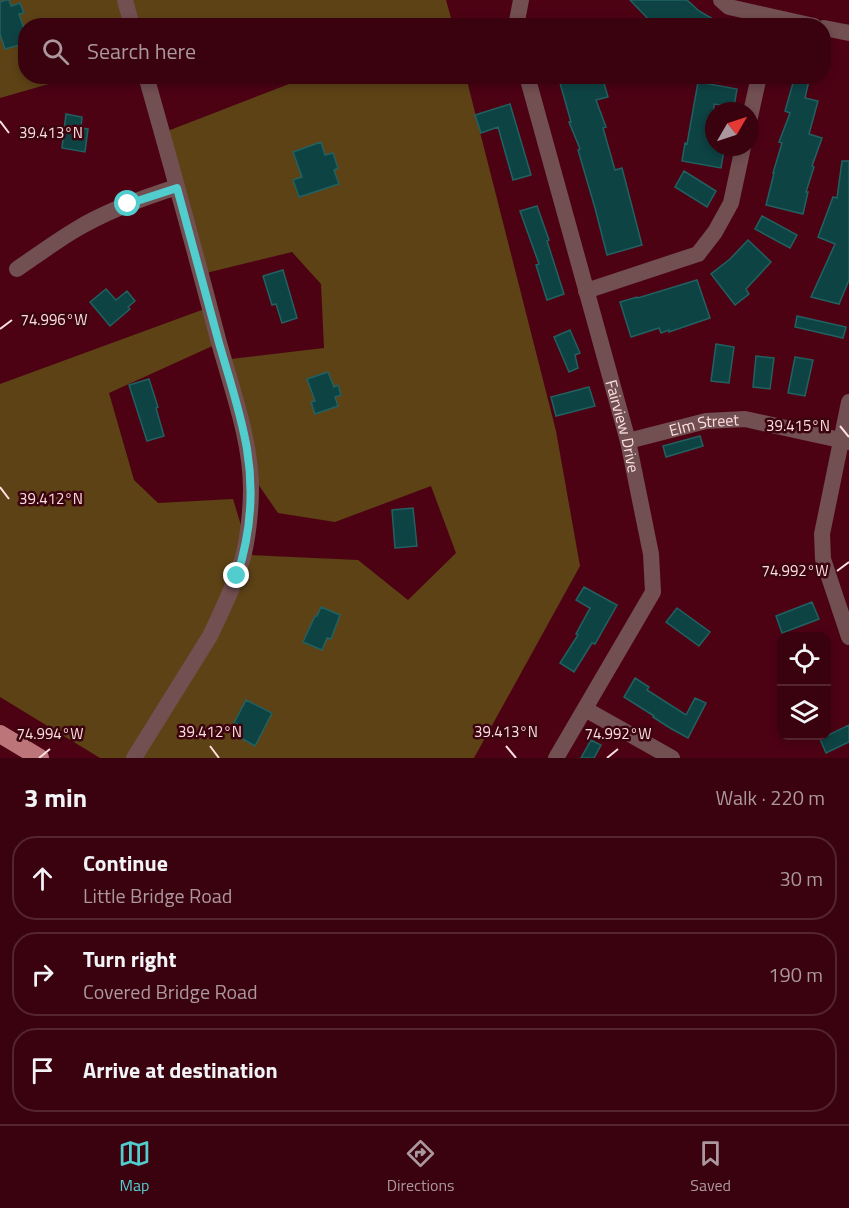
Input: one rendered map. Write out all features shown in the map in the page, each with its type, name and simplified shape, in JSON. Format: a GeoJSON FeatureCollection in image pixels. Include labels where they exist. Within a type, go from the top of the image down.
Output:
{"type":"FeatureCollection","features":[{"type":"Feature","properties":{"kind":"main road"},"geometry":{"type":"LineString","coordinates":[[0,734],[40,758]]}},
{"type":"Feature","properties":{"kind":"street"},"geometry":{"type":"LineString","coordinates":[[125,0],[130,18]]}},
{"type":"Feature","properties":{"kind":"street"},"geometry":{"type":"LineString","coordinates":[[518,18],[521,0]]}},
{"type":"Feature","properties":{"kind":"street"},"geometry":{"type":"LineString","coordinates":[[721,0],[729,7],[762,18]]}},
{"type":"Feature","properties":{"kind":"street"},"geometry":{"type":"LineString","coordinates":[[831,29],[849,33]]}},
{"type":"Feature","properties":{"kind":"street"},"geometry":{"type":"LineString","coordinates":[[134,758],[210,636],[220,616],[244,555],[251,488],[247,449],[233,388],[148,84]]}},
{"type":"Feature","properties":{"kind":"street","name":"Fairview Drive"},"geometry":{"type":"LineString","coordinates":[[529,84],[628,441],[651,554],[653,592],[556,758]]}},
{"type":"Feature","properties":{"kind":"street"},"geometry":{"type":"LineString","coordinates":[[753,102],[757,84]]}},
{"type":"Feature","properties":{"kind":"street"},"geometry":{"type":"LineString","coordinates":[[586,291],[698,254],[715,232],[731,203],[741,156]]}},
{"type":"Feature","properties":{"kind":"street"},"geometry":{"type":"LineString","coordinates":[[17,269],[74,230],[128,204],[177,188]]}},
{"type":"Feature","properties":{"kind":"street"},"geometry":{"type":"LineString","coordinates":[[849,402],[845,442],[822,534],[823,559],[849,638]]}},
{"type":"Feature","properties":{"kind":"street","name":"Elm Street"},"geometry":{"type":"LineString","coordinates":[[628,441],[706,421],[745,419],[845,442]]}},
{"type":"Feature","properties":{"kind":"street"},"geometry":{"type":"LineString","coordinates":[[585,709],[672,758]]}},
{"type":"Feature","properties":{"kind":"shaded area"},"geometry":{"type":"Polygon","coordinates":[[[0,0],[446,0],[451,18],[18,18],[18,84],[49,84],[0,98],[0,0]]]}},
{"type":"Feature","properties":{"kind":"shaded area"},"geometry":{"type":"Polygon","coordinates":[[[289,84],[468,84],[556,431],[580,566],[474,758],[100,758],[0,697],[0,384],[210,307],[219,343],[109,393],[134,480],[158,503],[233,499],[250,555],[358,560],[408,600],[456,553],[431,486],[335,522],[278,513],[251,474],[223,360],[324,348],[321,284],[292,252],[206,273],[165,132],[289,84]]]}},
{"type":"Feature","properties":{"kind":"building"},"geometry":{"type":"Polygon","coordinates":[[[9,0],[11,6],[20,3],[24,13],[19,14],[20,18],[18,18],[18,45],[5,49],[0,34],[0,2],[9,0]]]}},
{"type":"Feature","properties":{"kind":"building"},"geometry":{"type":"Polygon","coordinates":[[[630,0],[687,0],[711,18],[647,18],[630,0]]]}},
{"type":"Feature","properties":{"kind":"building"},"geometry":{"type":"Polygon","coordinates":[[[560,84],[604,84],[608,97],[596,100],[606,127],[603,128],[615,170],[622,168],[642,245],[607,255],[578,150],[580,149],[569,122],[571,122],[560,84]]]}},
{"type":"Feature","properties":{"kind":"building"},"geometry":{"type":"Polygon","coordinates":[[[698,84],[737,89],[735,102],[705,102],[705,156],[723,156],[721,168],[682,161],[685,143],[687,144],[698,84]]]}},
{"type":"Feature","properties":{"kind":"building"},"geometry":{"type":"Polygon","coordinates":[[[793,84],[808,84],[805,98],[818,101],[809,134],[822,138],[812,166],[814,167],[806,192],[808,192],[803,214],[766,205],[782,143],[779,142],[790,113],[785,111],[793,84]]]}},
{"type":"Feature","properties":{"kind":"building"},"geometry":{"type":"Polygon","coordinates":[[[510,104],[531,175],[513,180],[498,127],[481,133],[475,115],[510,104]]]}},
{"type":"Feature","properties":{"kind":"building"},"geometry":{"type":"Polygon","coordinates":[[[66,114],[82,117],[81,128],[88,129],[85,152],[62,148],[66,114]]]}},
{"type":"Feature","properties":{"kind":"building"},"geometry":{"type":"Polygon","coordinates":[[[321,142],[325,155],[333,153],[338,168],[334,170],[339,184],[299,197],[293,180],[302,177],[293,152],[321,142]]]}},
{"type":"Feature","properties":{"kind":"building"},"geometry":{"type":"Polygon","coordinates":[[[842,161],[849,161],[849,280],[839,304],[811,297],[835,244],[818,237],[833,197],[837,198],[842,161]]]}},
{"type":"Feature","properties":{"kind":"building"},"geometry":{"type":"Polygon","coordinates":[[[684,171],[716,191],[707,207],[675,187],[684,171]]]}},
{"type":"Feature","properties":{"kind":"building"},"geometry":{"type":"Polygon","coordinates":[[[537,206],[564,294],[547,300],[536,265],[539,264],[520,211],[537,206]]]}},
{"type":"Feature","properties":{"kind":"building"},"geometry":{"type":"Polygon","coordinates":[[[762,216],[797,235],[790,248],[755,229],[762,216]]]}},
{"type":"Feature","properties":{"kind":"building"},"geometry":{"type":"Polygon","coordinates":[[[748,240],[771,262],[746,289],[749,294],[735,305],[711,274],[730,259],[748,240]]]}},
{"type":"Feature","properties":{"kind":"building"},"geometry":{"type":"Polygon","coordinates":[[[283,270],[297,318],[282,323],[276,304],[272,305],[263,276],[283,270]]]}},
{"type":"Feature","properties":{"kind":"building"},"geometry":{"type":"Polygon","coordinates":[[[697,280],[710,318],[669,332],[669,330],[661,333],[659,328],[631,337],[620,302],[697,280]]]}},
{"type":"Feature","properties":{"kind":"building"},"geometry":{"type":"Polygon","coordinates":[[[106,289],[116,300],[127,291],[135,301],[128,307],[130,309],[110,326],[90,302],[106,289]]]}},
{"type":"Feature","properties":{"kind":"building"},"geometry":{"type":"Polygon","coordinates":[[[797,316],[846,327],[843,338],[795,327],[797,316]]]}},
{"type":"Feature","properties":{"kind":"building"},"geometry":{"type":"Polygon","coordinates":[[[570,330],[580,353],[575,355],[578,368],[569,372],[554,337],[570,330]]]}},
{"type":"Feature","properties":{"kind":"building"},"geometry":{"type":"Polygon","coordinates":[[[716,344],[734,347],[729,383],[711,381],[716,344]]]}},
{"type":"Feature","properties":{"kind":"building"},"geometry":{"type":"Polygon","coordinates":[[[756,356],[774,358],[770,389],[753,387],[756,356]]]}},
{"type":"Feature","properties":{"kind":"building"},"geometry":{"type":"Polygon","coordinates":[[[795,357],[813,360],[805,396],[788,393],[795,357]]]}},
{"type":"Feature","properties":{"kind":"building"},"geometry":{"type":"Polygon","coordinates":[[[328,372],[334,387],[338,385],[341,395],[335,397],[338,406],[315,414],[311,402],[315,401],[307,379],[328,372]]]}},
{"type":"Feature","properties":{"kind":"building"},"geometry":{"type":"Polygon","coordinates":[[[149,379],[164,436],[147,441],[129,385],[149,379]]]}},
{"type":"Feature","properties":{"kind":"building"},"geometry":{"type":"Polygon","coordinates":[[[589,387],[595,406],[556,416],[551,397],[589,387]]]}},
{"type":"Feature","properties":{"kind":"building"},"geometry":{"type":"Polygon","coordinates":[[[700,436],[703,446],[666,457],[663,446],[700,436]]]}},
{"type":"Feature","properties":{"kind":"building"},"geometry":{"type":"Polygon","coordinates":[[[413,508],[417,546],[395,548],[392,510],[413,508]]]}},
{"type":"Feature","properties":{"kind":"building"},"geometry":{"type":"Polygon","coordinates":[[[584,587],[617,605],[595,644],[592,643],[574,672],[560,663],[578,635],[576,634],[590,608],[576,600],[584,587]]]}},
{"type":"Feature","properties":{"kind":"building"},"geometry":{"type":"Polygon","coordinates":[[[812,602],[819,619],[782,632],[776,616],[812,602]]]}},
{"type":"Feature","properties":{"kind":"building"},"geometry":{"type":"Polygon","coordinates":[[[321,607],[340,615],[331,639],[327,638],[322,650],[303,642],[321,607]]]}},
{"type":"Feature","properties":{"kind":"building"},"geometry":{"type":"Polygon","coordinates":[[[677,608],[710,632],[699,646],[666,622],[677,608]]]}},
{"type":"Feature","properties":{"kind":"building"},"geometry":{"type":"Polygon","coordinates":[[[635,678],[649,687],[647,690],[686,715],[695,698],[706,703],[688,738],[624,697],[635,678]]]}},
{"type":"Feature","properties":{"kind":"building"},"geometry":{"type":"Polygon","coordinates":[[[246,700],[272,713],[255,746],[234,734],[239,725],[234,723],[246,700]]]}},
{"type":"Feature","properties":{"kind":"building"},"geometry":{"type":"Polygon","coordinates":[[[849,725],[849,742],[826,753],[820,740],[831,740],[831,734],[849,725]]]}},
{"type":"Feature","properties":{"kind":"building"},"geometry":{"type":"Polygon","coordinates":[[[591,740],[601,745],[594,758],[581,758],[591,740]]]}},
{"type":"Feature","properties":{"kind":"route"},"geometry":{"type":"LineString","coordinates":[[128,204],[177,188],[233,388],[247,449],[251,488],[250,512],[244,555],[237,576]]}}]}
